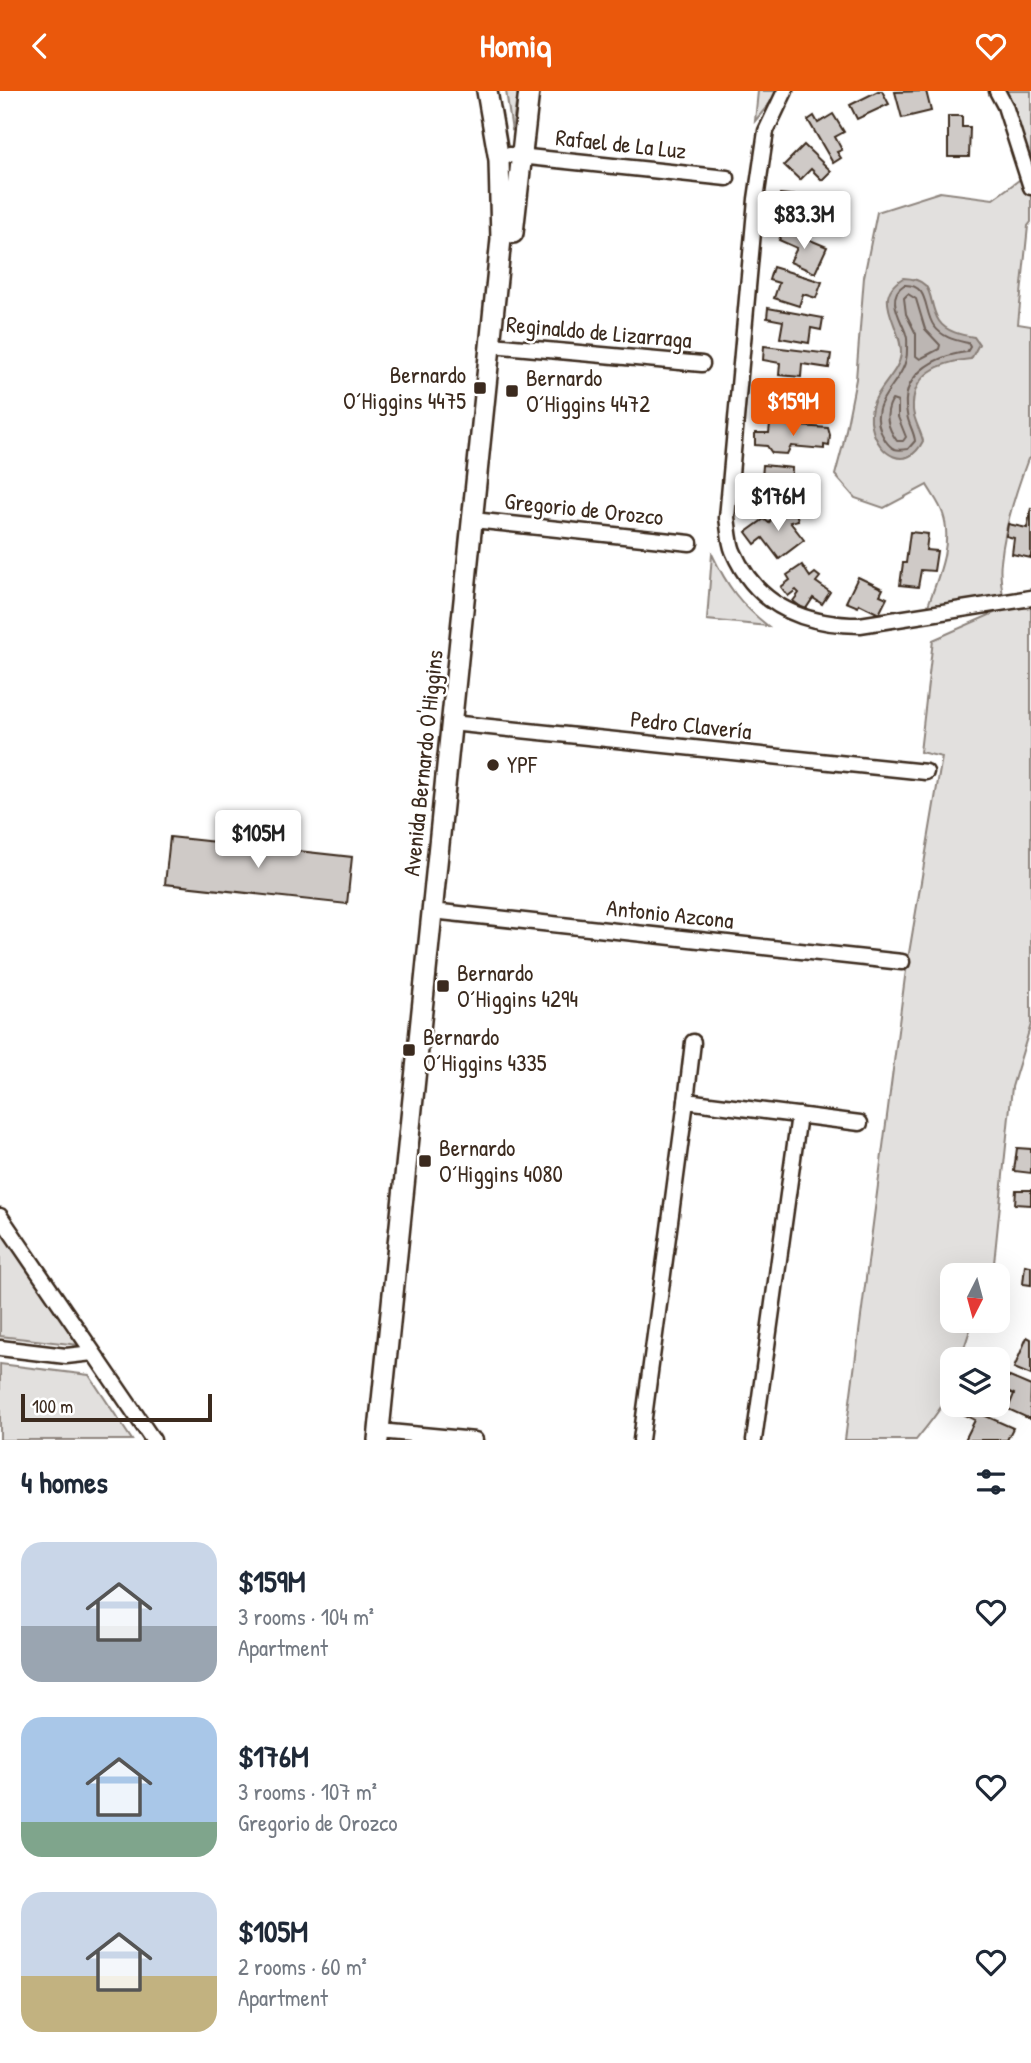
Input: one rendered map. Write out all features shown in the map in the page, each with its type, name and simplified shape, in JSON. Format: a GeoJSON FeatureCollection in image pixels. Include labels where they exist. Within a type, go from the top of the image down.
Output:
{"type":"FeatureCollection","features":[{"type":"Feature","properties":{"kind":"main road","name":"Avenida Bernardo O'Higgins"},"geometry":{"type":"LineString","coordinates":[[486,91],[499,160],[502,207],[498,345]]}},
{"type":"Feature","properties":{"kind":"main road"},"geometry":{"type":"LineString","coordinates":[[498,91],[516,155]]}},
{"type":"Feature","properties":{"kind":"main road","name":"Avenida Bernardo O'Higgins"},"geometry":{"type":"LineString","coordinates":[[384,1435],[457,724],[498,345],[513,233],[516,155],[529,91]]}},
{"type":"Feature","properties":{"kind":"street"},"geometry":{"type":"LineString","coordinates":[[785,91],[766,131],[756,199],[727,519],[732,549],[747,576],[760,592],[778,607],[836,625],[860,625],[1031,598]]}},
{"type":"Feature","properties":{"kind":"street"},"geometry":{"type":"LineString","coordinates":[[997,91],[1005,106],[1031,187]]}},
{"type":"Feature","properties":{"kind":"street","name":"Rafael de La Luz"},"geometry":{"type":"LineString","coordinates":[[516,155],[727,178]]}},
{"type":"Feature","properties":{"kind":"street","name":"Reginaldo de Lizarraga"},"geometry":{"type":"LineString","coordinates":[[498,345],[702,364]]}},
{"type":"Feature","properties":{"kind":"street","name":"Gregorio de Orozco"},"geometry":{"type":"LineString","coordinates":[[479,521],[690,543]]}},
{"type":"Feature","properties":{"kind":"street","name":"Pedro Clavería"},"geometry":{"type":"LineString","coordinates":[[457,724],[926,772]]}},
{"type":"Feature","properties":{"kind":"street","name":"Antonio Azcona"},"geometry":{"type":"LineString","coordinates":[[438,912],[902,962]]}},
{"type":"Feature","properties":{"kind":"street"},"geometry":{"type":"LineString","coordinates":[[641,1440],[693,1042]]}},
{"type":"Feature","properties":{"kind":"street"},"geometry":{"type":"LineString","coordinates":[[686,1101],[860,1123]]}},
{"type":"Feature","properties":{"kind":"street"},"geometry":{"type":"LineString","coordinates":[[754,1440],[799,1115]]}},
{"type":"Feature","properties":{"kind":"street"},"geometry":{"type":"LineString","coordinates":[[0,1216],[153,1440]]}},
{"type":"Feature","properties":{"kind":"street"},"geometry":{"type":"LineString","coordinates":[[0,1348],[66,1356],[93,1353]]}},
{"type":"Feature","properties":{"kind":"street"},"geometry":{"type":"LineString","coordinates":[[384,1435],[475,1440]]}},
{"type":"Feature","properties":{"kind":"shaded area"},"geometry":{"type":"Polygon","coordinates":[[[506,91],[518,91],[512,131],[506,91]]]}},
{"type":"Feature","properties":{"kind":"shaded area"},"geometry":{"type":"Polygon","coordinates":[[[758,91],[780,91],[755,121],[758,91]]]}},
{"type":"Feature","properties":{"kind":"shaded area"},"geometry":{"type":"Polygon","coordinates":[[[997,91],[1031,91],[1031,222],[1028,226],[1018,324],[1031,326],[1031,458],[1028,459],[1019,484],[1005,536],[1000,572],[1004,602],[925,614],[942,565],[946,539],[943,514],[927,485],[884,508],[855,498],[835,475],[856,379],[864,277],[877,212],[940,192],[993,199],[1026,175],[997,91]]]}},
{"type":"Feature","properties":{"kind":"shaded area"},"geometry":{"type":"Polygon","coordinates":[[[712,554],[735,594],[768,626],[707,620],[712,554]]]}},
{"type":"Feature","properties":{"kind":"shaded area"},"geometry":{"type":"Polygon","coordinates":[[[1031,607],[1031,1024],[1012,1087],[994,1263],[940,1263],[940,1333],[969,1333],[964,1347],[940,1347],[940,1408],[916,1440],[845,1440],[905,977],[942,757],[920,752],[933,640],[1003,609],[1031,607]]]}},
{"type":"Feature","properties":{"kind":"shaded area"},"geometry":{"type":"Polygon","coordinates":[[[0,1216],[88,1346],[0,1336],[0,1216]]]}},
{"type":"Feature","properties":{"kind":"shaded area"},"geometry":{"type":"Polygon","coordinates":[[[0,1364],[89,1375],[132,1440],[0,1440],[0,1364]]]}},
{"type":"Feature","properties":{"kind":"water"},"geometry":{"type":"Polygon","coordinates":[[[903,278],[922,282],[929,292],[935,313],[942,325],[974,337],[979,344],[971,359],[938,367],[922,378],[914,397],[913,410],[923,441],[916,451],[901,458],[894,457],[880,445],[872,427],[871,415],[877,396],[899,363],[900,344],[888,304],[893,286],[903,278]]]}},
{"type":"Feature","properties":{"kind":"building"},"geometry":{"type":"Polygon","coordinates":[[[882,91],[889,104],[857,119],[850,105],[882,91]]]}},
{"type":"Feature","properties":{"kind":"building"},"geometry":{"type":"Polygon","coordinates":[[[926,91],[931,111],[902,118],[895,92],[926,91]]]}},
{"type":"Feature","properties":{"kind":"building"},"geometry":{"type":"Polygon","coordinates":[[[833,114],[844,132],[835,137],[842,150],[837,152],[841,158],[833,163],[808,120],[814,116],[818,123],[833,114]]]}},
{"type":"Feature","properties":{"kind":"building"},"geometry":{"type":"Polygon","coordinates":[[[948,116],[962,116],[962,127],[970,127],[969,157],[948,157],[948,116]]]}},
{"type":"Feature","properties":{"kind":"building"},"geometry":{"type":"Polygon","coordinates":[[[804,145],[831,171],[822,180],[811,169],[800,180],[784,165],[804,145]]]}},
{"type":"Feature","properties":{"kind":"building"},"geometry":{"type":"Polygon","coordinates":[[[780,194],[817,198],[815,221],[777,217],[780,194]]]}},
{"type":"Feature","properties":{"kind":"building"},"geometry":{"type":"Polygon","coordinates":[[[784,229],[827,247],[815,273],[790,262],[797,248],[779,240],[784,229]]]}},
{"type":"Feature","properties":{"kind":"building"},"geometry":{"type":"Polygon","coordinates":[[[773,267],[822,282],[816,298],[803,294],[799,306],[774,298],[779,283],[769,280],[773,267]]]}},
{"type":"Feature","properties":{"kind":"building"},"geometry":{"type":"Polygon","coordinates":[[[768,308],[823,318],[821,330],[811,328],[809,343],[780,338],[783,321],[767,318],[768,308]]]}},
{"type":"Feature","properties":{"kind":"building"},"geometry":{"type":"Polygon","coordinates":[[[764,346],[831,354],[829,368],[802,364],[801,377],[779,375],[780,363],[763,360],[764,346]]]}},
{"type":"Feature","properties":{"kind":"building"},"geometry":{"type":"Polygon","coordinates":[[[760,383],[799,387],[796,416],[769,413],[770,400],[758,398],[760,383]]]}},
{"type":"Feature","properties":{"kind":"building"},"geometry":{"type":"Polygon","coordinates":[[[770,424],[828,428],[829,446],[824,445],[824,449],[791,446],[787,454],[772,453],[767,446],[755,445],[755,433],[769,433],[770,424]]]}},
{"type":"Feature","properties":{"kind":"building"},"geometry":{"type":"Polygon","coordinates":[[[763,465],[792,468],[791,484],[794,496],[767,506],[765,499],[756,502],[749,483],[762,478],[763,465]]]}},
{"type":"Feature","properties":{"kind":"building"},"geometry":{"type":"Polygon","coordinates":[[[1031,508],[1031,558],[1012,554],[1014,538],[1006,536],[1008,524],[1027,528],[1031,508]]]}},
{"type":"Feature","properties":{"kind":"building"},"geometry":{"type":"Polygon","coordinates":[[[795,509],[798,520],[790,522],[804,540],[779,559],[763,538],[755,544],[746,532],[764,519],[769,523],[773,515],[795,509]]]}},
{"type":"Feature","properties":{"kind":"building"},"geometry":{"type":"Polygon","coordinates":[[[910,532],[928,534],[926,550],[937,551],[934,571],[921,570],[918,587],[900,585],[910,532]]]}},
{"type":"Feature","properties":{"kind":"building"},"geometry":{"type":"Polygon","coordinates":[[[802,565],[810,577],[815,573],[820,577],[816,582],[830,592],[822,604],[813,598],[805,610],[793,601],[799,593],[796,590],[788,596],[781,587],[790,580],[787,575],[802,565]]]}},
{"type":"Feature","properties":{"kind":"building"},"geometry":{"type":"Polygon","coordinates":[[[858,577],[883,589],[880,595],[887,598],[879,614],[859,604],[858,607],[846,602],[858,577]]]}},
{"type":"Feature","properties":{"kind":"building"},"geometry":{"type":"Polygon","coordinates":[[[170,837],[352,857],[347,904],[165,884],[170,837]]]}},
{"type":"Feature","properties":{"kind":"building"},"geometry":{"type":"Polygon","coordinates":[[[1017,1148],[1031,1149],[1031,1173],[1014,1171],[1017,1148]]]}},
{"type":"Feature","properties":{"kind":"building"},"geometry":{"type":"Polygon","coordinates":[[[1016,1190],[1031,1190],[1031,1205],[1015,1204],[1016,1190]]]}},
{"type":"Feature","properties":{"kind":"building"},"geometry":{"type":"Polygon","coordinates":[[[1025,1265],[1031,1266],[1031,1285],[1023,1284],[1025,1265]]]}},
{"type":"Feature","properties":{"kind":"building"},"geometry":{"type":"Polygon","coordinates":[[[1027,1337],[1031,1339],[1031,1375],[1014,1368],[1027,1337]]]}},
{"type":"Feature","properties":{"kind":"building"},"geometry":{"type":"Polygon","coordinates":[[[1010,1377],[1031,1386],[1030,1419],[1010,1410],[1014,1394],[1010,1392],[1010,1377]]]}},
{"type":"Feature","properties":{"kind":"building"},"geometry":{"type":"Polygon","coordinates":[[[969,1417],[988,1417],[1013,1428],[1007,1440],[965,1440],[975,1420],[969,1417]]]}},
{"type":"Feature","properties":{"kind":"place","name":"Bernardo O´Higgins 4475"},"geometry":{"type":"Point","coordinates":[480,388]}},
{"type":"Feature","properties":{"kind":"place","name":"Bernardo O´Higgins 4472"},"geometry":{"type":"Point","coordinates":[512,391]}},
{"type":"Feature","properties":{"kind":"place","name":"YPF"},"geometry":{"type":"Point","coordinates":[493,765]}},
{"type":"Feature","properties":{"kind":"place","name":"Bernardo O´Higgins 4294"},"geometry":{"type":"Point","coordinates":[443,986]}},
{"type":"Feature","properties":{"kind":"place","name":"Bernardo O´Higgins 4335"},"geometry":{"type":"Point","coordinates":[409,1050]}},
{"type":"Feature","properties":{"kind":"place","name":"Bernardo O´Higgins 4080"},"geometry":{"type":"Point","coordinates":[425,1161]}}]}
